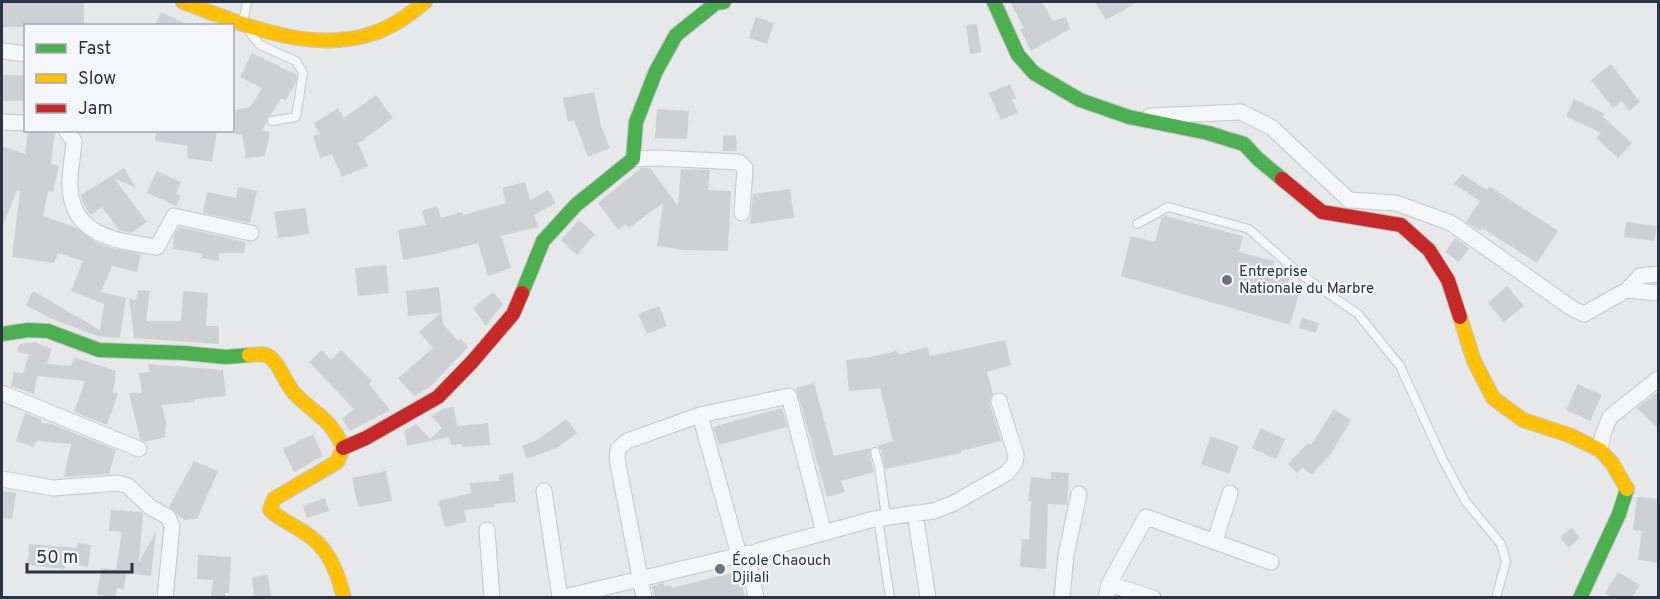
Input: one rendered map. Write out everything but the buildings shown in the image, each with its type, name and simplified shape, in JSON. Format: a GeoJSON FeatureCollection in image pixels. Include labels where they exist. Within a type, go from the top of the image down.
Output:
{"type":"FeatureCollection","features":[{"type":"Feature","properties":{"kind":"main road"},"geometry":{"type":"LineString","coordinates":[[183,2],[243,25],[330,40],[355,38],[374,33],[403,18],[425,2]]}},
{"type":"Feature","properties":{"kind":"main road"},"geometry":{"type":"LineString","coordinates":[[343,448],[366,438],[438,397],[472,362],[513,314],[543,241],[576,205],[633,159],[636,122],[656,71],[676,35],[716,3],[724,2]]}},
{"type":"Feature","properties":{"kind":"main road"},"geometry":{"type":"LineString","coordinates":[[993,2],[1018,55],[1034,73],[1080,100],[1129,117],[1208,133],[1244,144],[1258,159],[1322,212],[1401,225],[1430,250],[1448,280],[1474,362],[1493,398],[1523,420],[1569,435],[1600,450],[1612,463],[1627,487],[1619,514],[1580,597]]}},
{"type":"Feature","properties":{"kind":"main road"},"geometry":{"type":"LineString","coordinates":[[2,334],[20,330],[52,331],[86,347],[115,352],[184,353],[226,357],[265,354],[273,359],[284,380],[295,394],[338,434],[343,448],[337,462],[274,499],[270,510],[277,518],[304,531],[326,549],[337,568],[344,597]]}},
{"type":"Feature","properties":{"kind":"street"},"geometry":{"type":"LineString","coordinates":[[201,24],[208,11]]}},
{"type":"Feature","properties":{"kind":"street"},"geometry":{"type":"LineString","coordinates":[[2,51],[24,54]]}},
{"type":"Feature","properties":{"kind":"street"},"geometry":{"type":"LineString","coordinates":[[1129,117],[1241,112],[1271,127],[1349,200],[1396,203],[1451,223],[1573,309],[1584,314],[1627,290],[1640,276],[1659,274]]}},
{"type":"Feature","properties":{"kind":"street"},"geometry":{"type":"LineString","coordinates":[[2,122],[24,123]]}},
{"type":"Feature","properties":{"kind":"street"},"geometry":{"type":"LineString","coordinates":[[67,132],[74,141],[70,186],[74,208],[86,224],[100,236],[157,247],[174,216],[251,233]]}},
{"type":"Feature","properties":{"kind":"street"},"geometry":{"type":"LineString","coordinates":[[633,159],[739,162],[745,168],[746,178],[742,213]]}},
{"type":"Feature","properties":{"kind":"street"},"geometry":{"type":"LineString","coordinates":[[1627,290],[1659,293]]}},
{"type":"Feature","properties":{"kind":"street"},"geometry":{"type":"LineString","coordinates":[[1600,450],[1610,417],[1659,379]]}},
{"type":"Feature","properties":{"kind":"street"},"geometry":{"type":"LineString","coordinates":[[2,393],[139,449]]}},
{"type":"Feature","properties":{"kind":"street"},"geometry":{"type":"LineString","coordinates":[[644,597],[617,459],[618,449],[627,441],[700,415],[789,396],[824,533]]}},
{"type":"Feature","properties":{"kind":"street"},"geometry":{"type":"LineString","coordinates":[[543,491],[560,597],[758,551],[882,518],[934,511],[954,503],[1007,473],[1015,463],[1016,455],[999,401]]}},
{"type":"Feature","properties":{"kind":"street"},"geometry":{"type":"LineString","coordinates":[[700,415],[739,555]]}},
{"type":"Feature","properties":{"kind":"street"},"geometry":{"type":"LineString","coordinates":[[2,479],[53,488],[119,483],[128,486],[150,507],[168,517],[172,526],[165,597]]}},
{"type":"Feature","properties":{"kind":"street"},"geometry":{"type":"LineString","coordinates":[[1215,542],[1230,493]]}},
{"type":"Feature","properties":{"kind":"street"},"geometry":{"type":"LineString","coordinates":[[1062,597],[1066,555],[1079,494]]}},
{"type":"Feature","properties":{"kind":"street"},"geometry":{"type":"LineString","coordinates":[[915,513],[928,597]]}},
{"type":"Feature","properties":{"kind":"street"},"geometry":{"type":"LineString","coordinates":[[1153,597],[1107,591],[1146,517],[1271,562]]}},
{"type":"Feature","properties":{"kind":"street"},"geometry":{"type":"LineString","coordinates":[[488,530],[492,597]]}},
{"type":"Feature","properties":{"kind":"street"},"geometry":{"type":"LineString","coordinates":[[756,597],[750,567],[751,557],[758,551]]}},
{"type":"Feature","properties":{"kind":"lane"},"geometry":{"type":"LineString","coordinates":[[247,2],[243,25],[260,45],[296,61],[303,73],[296,117],[272,121]]}},
{"type":"Feature","properties":{"kind":"lane"},"geometry":{"type":"LineString","coordinates":[[1137,224],[1168,207],[1249,229],[1300,274],[1358,314],[1400,366],[1443,460],[1466,502],[1501,544],[1506,561],[1496,597]]}},
{"type":"Feature","properties":{"kind":"lane"},"geometry":{"type":"LineString","coordinates":[[875,452],[879,466],[890,597]]}},
{"type":"Feature","properties":{"kind":"traffic: fast"},"geometry":{"type":"LineString","coordinates":[[522,293],[543,241],[576,205],[633,159],[636,122],[656,71],[676,35],[716,3],[724,2]]}},
{"type":"Feature","properties":{"kind":"traffic: fast"},"geometry":{"type":"LineString","coordinates":[[994,2],[1018,55],[1034,73],[1080,100],[1129,117],[1208,133],[1244,144],[1282,179]]}},
{"type":"Feature","properties":{"kind":"traffic: fast"},"geometry":{"type":"LineString","coordinates":[[2,334],[28,330],[48,331],[99,350],[226,357],[249,355]]}},
{"type":"Feature","properties":{"kind":"traffic: fast"},"geometry":{"type":"LineString","coordinates":[[1580,598],[1619,514],[1627,489]]}},
{"type":"Feature","properties":{"kind":"traffic: slow"},"geometry":{"type":"LineString","coordinates":[[183,2],[277,34],[326,41],[350,39],[374,33],[401,20],[425,2]]}},
{"type":"Feature","properties":{"kind":"traffic: slow"},"geometry":{"type":"LineString","coordinates":[[1460,317],[1474,361],[1493,398],[1523,420],[1569,435],[1600,450],[1612,463],[1627,489]]}},
{"type":"Feature","properties":{"kind":"traffic: slow"},"geometry":{"type":"LineString","coordinates":[[249,355],[269,356],[294,393],[334,430],[343,448],[337,462],[274,499],[270,510],[311,537],[325,551],[334,568],[344,598]]}},
{"type":"Feature","properties":{"kind":"traffic: jam"},"geometry":{"type":"LineString","coordinates":[[1282,179],[1322,212],[1401,225],[1429,250],[1448,280],[1460,317]]}},
{"type":"Feature","properties":{"kind":"traffic: jam"},"geometry":{"type":"LineString","coordinates":[[343,448],[366,438],[438,397],[513,314],[522,293]]}},
{"type":"Feature","properties":{"kind":"place","name":"Entreprise Nationale du Marbre"},"geometry":{"type":"Point","coordinates":[1227,280]}},
{"type":"Feature","properties":{"kind":"place","name":"École Chaouch Djilali"},"geometry":{"type":"Point","coordinates":[720,569]}}]}
